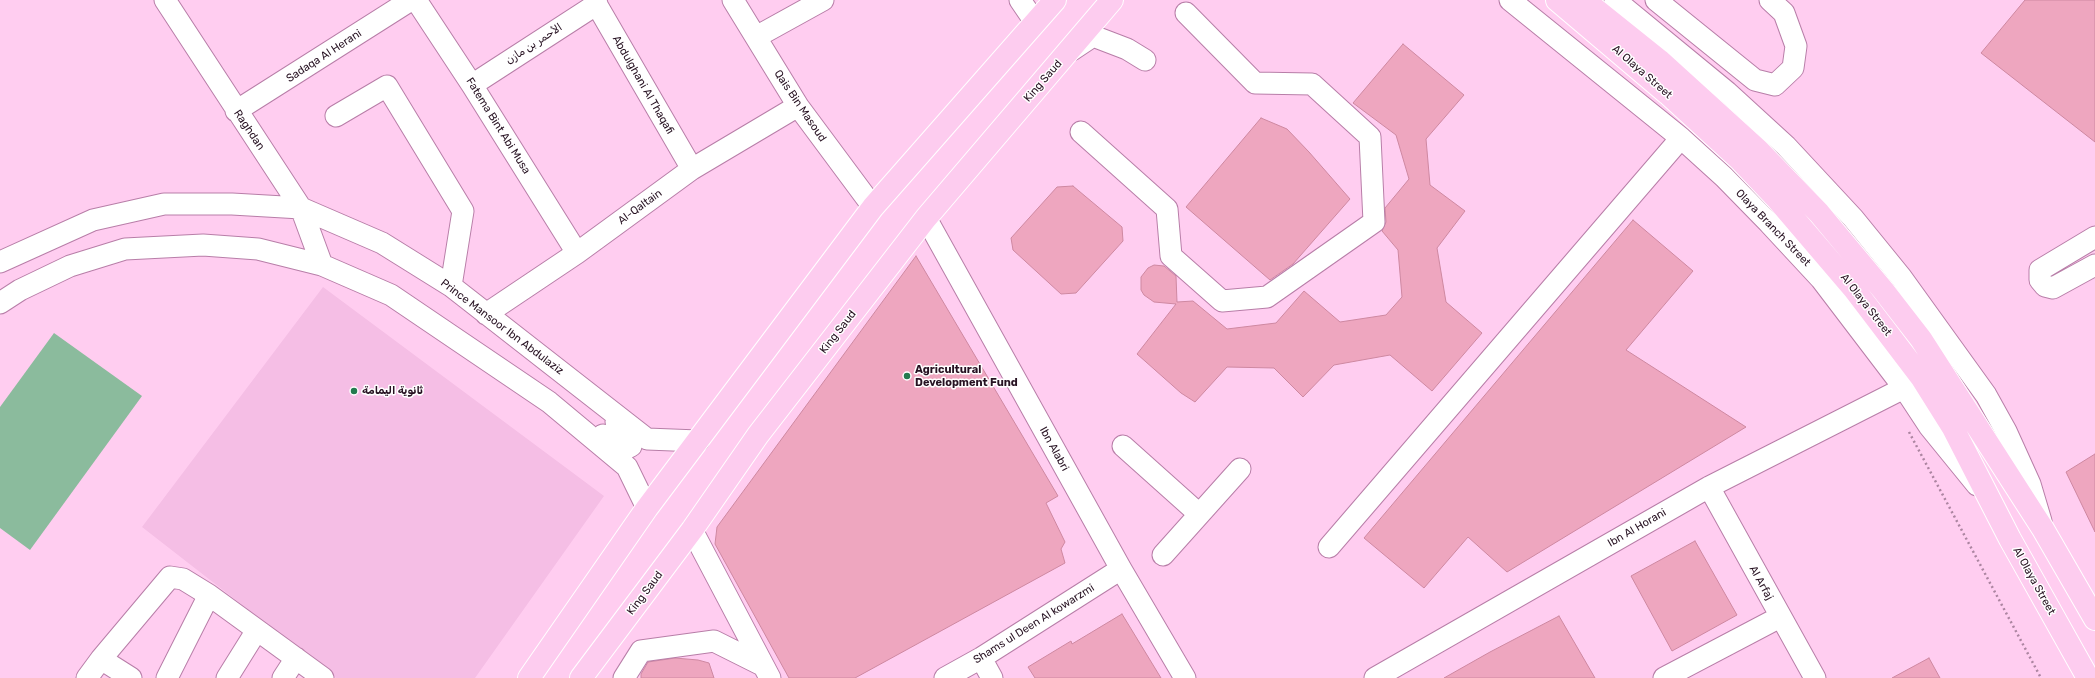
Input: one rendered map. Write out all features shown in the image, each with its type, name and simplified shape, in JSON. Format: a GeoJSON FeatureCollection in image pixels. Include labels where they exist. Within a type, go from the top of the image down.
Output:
{"type":"FeatureCollection","features":[{"type":"Feature","properties":{"kind":"main road"},"geometry":{"type":"LineString","coordinates":[[529,678],[647,508],[873,207],[1056,0]]}},
{"type":"Feature","properties":{"kind":"main road","name":"King Saud"},"geometry":{"type":"LineString","coordinates":[[581,678],[692,530],[758,435],[926,218],[1112,0]]}},
{"type":"Feature","properties":{"kind":"main road","name":"Al Olaya Street"},"geometry":{"type":"LineString","coordinates":[[1557,0],[1668,94],[1740,160],[1813,240],[1854,289],[1921,377],[1952,428],[2088,678]]}},
{"type":"Feature","properties":{"kind":"main road","name":"Al Olaya Street"},"geometry":{"type":"LineString","coordinates":[[1584,0],[1659,60],[1758,150],[1819,213],[1884,290],[1921,339],[2043,529],[2093,611]]}},
{"type":"Feature","properties":{"kind":"street","name":"Sadaqa Al Herani"},"geometry":{"type":"LineString","coordinates":[[236,112],[411,0]]}},
{"type":"Feature","properties":{"kind":"street","name":"Fatema Bint Abi Musa"},"geometry":{"type":"LineString","coordinates":[[416,0],[472,85],[577,253]]}},
{"type":"Feature","properties":{"kind":"street","name":"Qais Bin Masoud"},"geometry":{"type":"LineString","coordinates":[[734,0],[798,106],[873,207]]}},
{"type":"Feature","properties":{"kind":"street"},"geometry":{"type":"LineString","coordinates":[[756,37],[823,0]]}},
{"type":"Feature","properties":{"kind":"street"},"geometry":{"type":"LineString","coordinates":[[1020,0],[1035,22]]}},
{"type":"Feature","properties":{"kind":"street","name":"Olaya Branch Street"},"geometry":{"type":"LineString","coordinates":[[1510,0],[1681,138],[1724,177],[1821,279],[1904,388],[1929,426],[1990,500]]}},
{"type":"Feature","properties":{"kind":"street"},"geometry":{"type":"LineString","coordinates":[[1614,0],[1670,44],[1727,92],[1786,146],[1853,218],[1900,278],[1986,395],[2006,431],[2030,484],[2043,529]]}},
{"type":"Feature","properties":{"kind":"street"},"geometry":{"type":"LineString","coordinates":[[1656,0],[1755,80],[1775,85],[1793,68],[1796,46],[1784,12],[1770,0]]}},
{"type":"Feature","properties":{"kind":"street","name":"الأحمر بن مازن"},"geometry":{"type":"LineString","coordinates":[[472,85],[596,2]]}},
{"type":"Feature","properties":{"kind":"street","name":"Abdulghani Al Thaqafi"},"geometry":{"type":"LineString","coordinates":[[596,2],[692,169]]}},
{"type":"Feature","properties":{"kind":"street","name":"Raghdan"},"geometry":{"type":"LineString","coordinates":[[172,3],[236,112],[301,208],[322,265]]}},
{"type":"Feature","properties":{"kind":"street"},"geometry":{"type":"LineString","coordinates":[[1081,132],[1166,209],[1171,256],[1222,301],[1267,297],[1374,222],[1370,137],[1312,84],[1255,83],[1186,14]]}},
{"type":"Feature","properties":{"kind":"street"},"geometry":{"type":"LineString","coordinates":[[1670,44],[1687,24]]}},
{"type":"Feature","properties":{"kind":"street"},"geometry":{"type":"LineString","coordinates":[[1068,52],[1093,36],[1127,49],[1145,60]]}},
{"type":"Feature","properties":{"kind":"street"},"geometry":{"type":"LineString","coordinates":[[336,116],[387,86],[463,211],[451,286]]}},
{"type":"Feature","properties":{"kind":"street","name":"Al-Qaltain"},"geometry":{"type":"LineString","coordinates":[[486,314],[577,253],[692,169],[798,106]]}},
{"type":"Feature","properties":{"kind":"street"},"geometry":{"type":"LineString","coordinates":[[1329,547],[1681,138]]}},
{"type":"Feature","properties":{"kind":"street","name":"Prince Mansoor Ibn Abdulaziz"},"geometry":{"type":"LineString","coordinates":[[0,262],[93,220],[164,204],[232,204],[301,208],[382,243],[451,286],[647,438],[698,441]]}},
{"type":"Feature","properties":{"kind":"street","name":"Ibn Alabri"},"geometry":{"type":"LineString","coordinates":[[926,218],[1121,569],[1185,678]]}},
{"type":"Feature","properties":{"kind":"street"},"geometry":{"type":"LineString","coordinates":[[2095,237],[2040,270],[2040,280],[2045,286],[2053,288],[2095,265]]}},
{"type":"Feature","properties":{"kind":"street"},"geometry":{"type":"LineString","coordinates":[[0,303],[20,290],[70,266],[125,248],[203,245],[258,249],[322,265],[391,296],[549,402],[625,449],[631,446],[631,439],[592,395]]}},
{"type":"Feature","properties":{"kind":"street","name":"Ibn Al Horani"},"geometry":{"type":"LineString","coordinates":[[1375,678],[1709,487],[1904,388]]}},
{"type":"Feature","properties":{"kind":"street"},"geometry":{"type":"LineString","coordinates":[[549,402],[626,467],[647,508]]}},
{"type":"Feature","properties":{"kind":"street"},"geometry":{"type":"LineString","coordinates":[[1123,446],[1199,514]]}},
{"type":"Feature","properties":{"kind":"street"},"geometry":{"type":"LineString","coordinates":[[1163,555],[1240,469]]}},
{"type":"Feature","properties":{"kind":"street","name":"Al Arfaj"},"geometry":{"type":"LineString","coordinates":[[1709,487],[1815,678]]}},
{"type":"Feature","properties":{"kind":"street"},"geometry":{"type":"LineString","coordinates":[[692,530],[766,671]]}},
{"type":"Feature","properties":{"kind":"street","name":"Shams ul Deen Al kowarzmi"},"geometry":{"type":"LineString","coordinates":[[945,678],[981,658],[1121,569]]}},
{"type":"Feature","properties":{"kind":"street"},"geometry":{"type":"LineString","coordinates":[[87,678],[101,659],[170,577],[183,579],[209,595],[323,678]]}},
{"type":"Feature","properties":{"kind":"street"},"geometry":{"type":"LineString","coordinates":[[167,678],[209,595]]}},
{"type":"Feature","properties":{"kind":"street"},"geometry":{"type":"LineString","coordinates":[[1664,678],[1780,617]]}},
{"type":"Feature","properties":{"kind":"street"},"geometry":{"type":"LineString","coordinates":[[227,678],[257,630]]}},
{"type":"Feature","properties":{"kind":"street"},"geometry":{"type":"LineString","coordinates":[[624,678],[641,652],[714,641],[766,671]]}},
{"type":"Feature","properties":{"kind":"street"},"geometry":{"type":"LineString","coordinates":[[283,678],[296,658]]}},
{"type":"Feature","properties":{"kind":"street"},"geometry":{"type":"LineString","coordinates":[[981,658],[992,678]]}},
{"type":"Feature","properties":{"kind":"street"},"geometry":{"type":"LineString","coordinates":[[101,659],[131,678]]}},
{"type":"Feature","properties":{"kind":"path"},"geometry":{"type":"LineString","coordinates":[[1908,430],[2041,678]]}},
{"type":"Feature","properties":{"kind":"shaded area","name":"ثانوية اليمامة"},"geometry":{"type":"Polygon","coordinates":[[[323,287],[604,496],[475,678],[336,678],[142,527],[323,287]]]}},
{"type":"Feature","properties":{"kind":"green space"},"geometry":{"type":"Polygon","coordinates":[[[54,333],[142,396],[30,550],[0,528],[0,407],[54,333]]]}},
{"type":"Feature","properties":{"kind":"building"},"geometry":{"type":"Polygon","coordinates":[[[2025,0],[2095,0],[2095,142],[1981,53],[2025,0]]]}},
{"type":"Feature","properties":{"kind":"building"},"geometry":{"type":"Polygon","coordinates":[[[1403,44],[1464,95],[1426,139],[1430,185],[1465,211],[1437,248],[1446,302],[1482,333],[1432,391],[1390,355],[1334,365],[1303,397],[1274,368],[1227,367],[1195,402],[1181,393],[1137,354],[1176,304],[1154,302],[1144,295],[1141,290],[1141,277],[1148,268],[1154,265],[1164,266],[1176,276],[1177,302],[1193,301],[1227,329],[1276,323],[1304,291],[1340,322],[1386,315],[1402,297],[1398,250],[1382,231],[1386,222],[1385,208],[1409,179],[1396,135],[1353,103],[1403,44]]]}},
{"type":"Feature","properties":{"kind":"building"},"geometry":{"type":"Polygon","coordinates":[[[1261,118],[1287,129],[1350,199],[1293,264],[1270,280],[1186,207],[1261,118]]]}},
{"type":"Feature","properties":{"kind":"building"},"geometry":{"type":"Polygon","coordinates":[[[1073,186],[1122,227],[1123,241],[1076,293],[1061,294],[1013,250],[1011,238],[1057,187],[1073,186]]]}},
{"type":"Feature","properties":{"kind":"building"},"geometry":{"type":"Polygon","coordinates":[[[1633,220],[1693,271],[1626,350],[1746,427],[1507,572],[1468,537],[1424,588],[1364,538],[1633,220]]]}},
{"type":"Feature","properties":{"kind":"building","name":"Agricultural Development Fund"},"geometry":{"type":"Polygon","coordinates":[[[916,256],[1058,496],[1046,503],[1065,542],[1061,549],[1065,563],[855,678],[789,678],[715,544],[717,527],[916,256]]]}},
{"type":"Feature","properties":{"kind":"building"},"geometry":{"type":"Polygon","coordinates":[[[2095,454],[2095,532],[2066,472],[2095,454]]]}},
{"type":"Feature","properties":{"kind":"building"},"geometry":{"type":"Polygon","coordinates":[[[1695,541],[1737,615],[1672,651],[1631,576],[1695,541]]]}},
{"type":"Feature","properties":{"kind":"building"},"geometry":{"type":"Polygon","coordinates":[[[1122,614],[1161,678],[1035,678],[1028,667],[1071,641],[1072,644],[1122,614]]]}},
{"type":"Feature","properties":{"kind":"building"},"geometry":{"type":"Polygon","coordinates":[[[1559,616],[1595,678],[1444,678],[1490,652],[1559,616]]]}},
{"type":"Feature","properties":{"kind":"building"},"geometry":{"type":"Polygon","coordinates":[[[675,658],[698,660],[709,663],[714,678],[641,678],[641,674],[648,662],[675,658]]]}},
{"type":"Feature","properties":{"kind":"building"},"geometry":{"type":"Polygon","coordinates":[[[1929,658],[1940,678],[1892,678],[1929,658]]]}},
{"type":"Feature","properties":{"kind":"place","name":"Agricultural Development Fund"},"geometry":{"type":"Point","coordinates":[907,376]}},
{"type":"Feature","properties":{"kind":"place","name":"ثانوية اليمامة"},"geometry":{"type":"Point","coordinates":[354,391]}}]}
